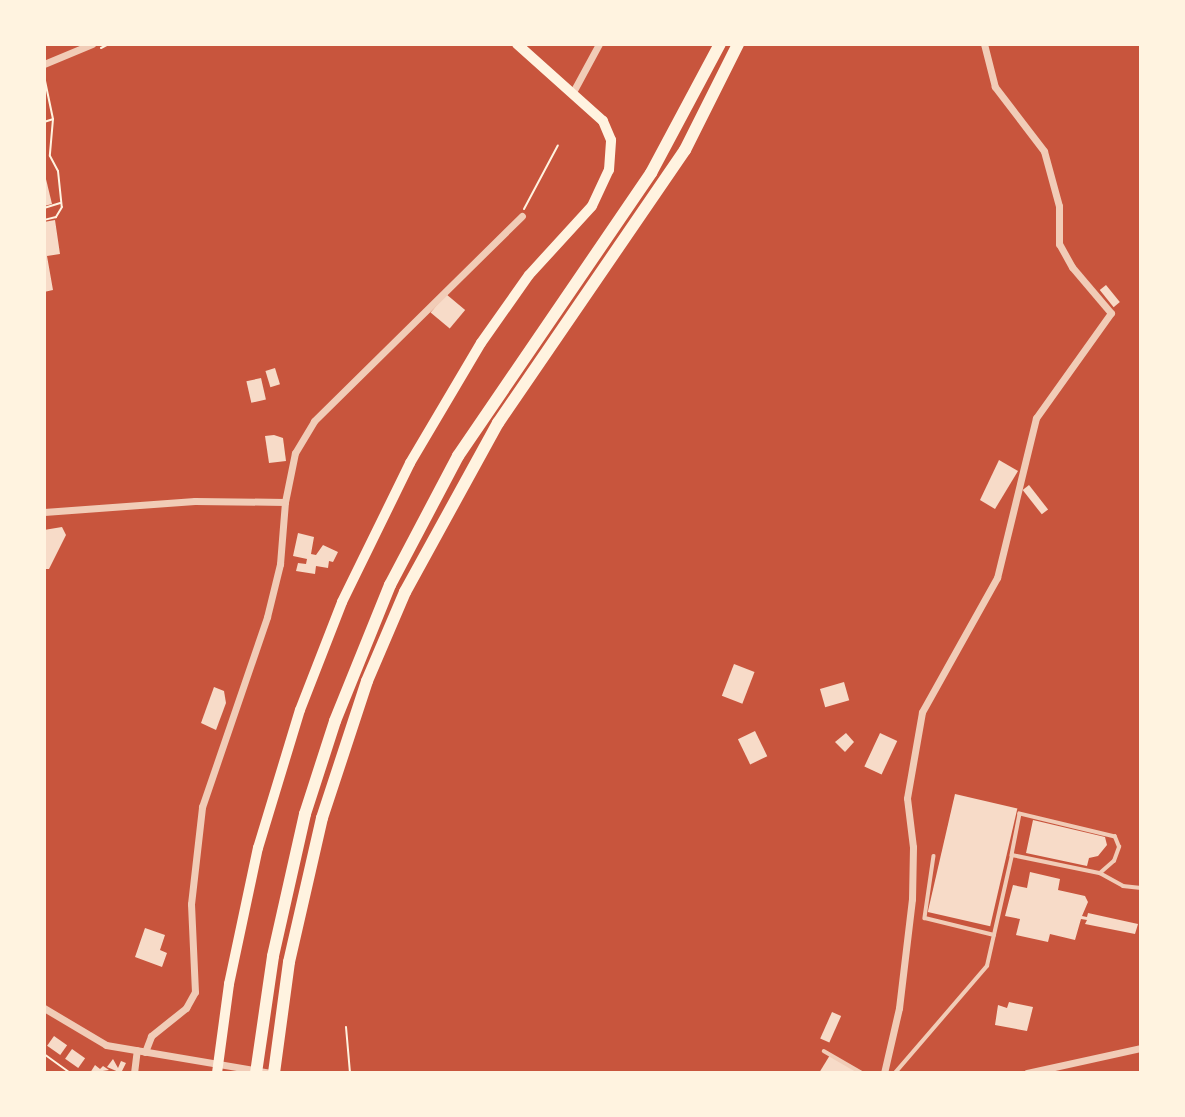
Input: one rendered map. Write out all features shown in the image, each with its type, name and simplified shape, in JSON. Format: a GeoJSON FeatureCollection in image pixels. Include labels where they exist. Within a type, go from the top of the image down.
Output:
{"type":"FeatureCollection","features":[{"type":"Feature","properties":{"kind":"highway"},"geometry":{"type":"LineString","coordinates":[[256,1073],[273,956],[305,814],[343,698],[390,585],[458,456],[651,173],[720,44]]}},
{"type":"Feature","properties":{"kind":"highway"},"geometry":{"type":"LineString","coordinates":[[273,1073],[289,962],[321,818],[367,681],[405,592],[498,423],[678,160],[738,44]]}},
{"type":"Feature","properties":{"kind":"main road"},"geometry":{"type":"LineString","coordinates":[[217,1073],[229,984],[258,848],[300,710],[342,602],[410,463],[481,343],[529,275],[592,205],[606,180],[611,160],[608,130],[597,113],[517,44]]}},
{"type":"Feature","properties":{"kind":"street"},"geometry":{"type":"LineString","coordinates":[[44,64],[92,44]]}},
{"type":"Feature","properties":{"kind":"street"},"geometry":{"type":"LineString","coordinates":[[573,92],[599,44]]}},
{"type":"Feature","properties":{"kind":"street"},"geometry":{"type":"LineString","coordinates":[[884,1073],[899,1008],[912,899],[913,847],[907,798],[922,712],[997,578],[1036,418],[1111,313],[1072,267],[1059,244],[1059,206],[1044,151],[995,88],[984,44]]}},
{"type":"Feature","properties":{"kind":"street"},"geometry":{"type":"LineString","coordinates":[[134,1073],[141,1051],[151,1036],[186,1008],[195,992],[191,904],[202,807],[267,617],[280,564],[285,502],[295,453],[314,421],[522,216]]}},
{"type":"Feature","properties":{"kind":"street"},"geometry":{"type":"LineString","coordinates":[[44,512],[194,501],[285,502]]}},
{"type":"Feature","properties":{"kind":"street"},"geometry":{"type":"LineString","coordinates":[[44,1009],[106,1045],[273,1073]]}},
{"type":"Feature","properties":{"kind":"street"},"geometry":{"type":"LineString","coordinates":[[1027,1073],[1141,1048]]}},
{"type":"Feature","properties":{"kind":"lane"},"geometry":{"type":"LineString","coordinates":[[895,1073],[987,966],[1020,814],[1115,837],[1119,847],[1114,861],[1100,873]]}},
{"type":"Feature","properties":{"kind":"lane"},"geometry":{"type":"LineString","coordinates":[[1012,855],[1100,873],[1123,887],[1141,888]]}},
{"type":"Feature","properties":{"kind":"lane"},"geometry":{"type":"LineString","coordinates":[[934,856],[925,918],[993,935]]}},
{"type":"Feature","properties":{"kind":"lane"},"geometry":{"type":"LineString","coordinates":[[824,1051],[862,1073]]}},
{"type":"Feature","properties":{"kind":"path"},"geometry":{"type":"LineString","coordinates":[[44,76],[53,119],[50,156],[58,171],[61,203],[56,217],[44,220]]}},
{"type":"Feature","properties":{"kind":"path"},"geometry":{"type":"LineString","coordinates":[[44,122],[53,119]]}},
{"type":"Feature","properties":{"kind":"path"},"geometry":{"type":"LineString","coordinates":[[522,216],[558,145]]}},
{"type":"Feature","properties":{"kind":"path"},"geometry":{"type":"LineString","coordinates":[[44,158],[50,156]]}},
{"type":"Feature","properties":{"kind":"path"},"geometry":{"type":"LineString","coordinates":[[44,208],[61,203]]}},
{"type":"Feature","properties":{"kind":"path"},"geometry":{"type":"LineString","coordinates":[[346,1027],[350,1073]]}},
{"type":"Feature","properties":{"kind":"path"},"geometry":{"type":"LineString","coordinates":[[44,1054],[70,1073]]}},
{"type":"Feature","properties":{"kind":"building"},"geometry":{"type":"Polygon","coordinates":[[[44,176],[52,204],[44,206],[44,176]]]}},
{"type":"Feature","properties":{"kind":"building"},"geometry":{"type":"Polygon","coordinates":[[[55,220],[60,254],[47,256],[53,290],[44,292],[44,222],[55,220]]]}},
{"type":"Feature","properties":{"kind":"building"},"geometry":{"type":"Polygon","coordinates":[[[1106,285],[1120,302],[1114,307],[1100,290],[1106,285]]]}},
{"type":"Feature","properties":{"kind":"building"},"geometry":{"type":"Polygon","coordinates":[[[446,294],[465,310],[450,328],[431,312],[446,294]]]}},
{"type":"Feature","properties":{"kind":"building"},"geometry":{"type":"Polygon","coordinates":[[[275,368],[280,384],[270,387],[265,371],[275,368]]]}},
{"type":"Feature","properties":{"kind":"building"},"geometry":{"type":"Polygon","coordinates":[[[261,378],[266,399],[251,403],[246,381],[261,378]]]}},
{"type":"Feature","properties":{"kind":"building"},"geometry":{"type":"Polygon","coordinates":[[[265,436],[283,438],[286,461],[269,463],[265,436]]]}},
{"type":"Feature","properties":{"kind":"building"},"geometry":{"type":"Polygon","coordinates":[[[999,460],[1018,471],[995,509],[980,500],[999,460]]]}},
{"type":"Feature","properties":{"kind":"building"},"geometry":{"type":"Polygon","coordinates":[[[1029,485],[1048,509],[1042,514],[1023,490],[1029,485]]]}},
{"type":"Feature","properties":{"kind":"building"},"geometry":{"type":"Polygon","coordinates":[[[62,527],[66,535],[49,569],[44,569],[44,530],[62,527]]]}},
{"type":"Feature","properties":{"kind":"building"},"geometry":{"type":"Polygon","coordinates":[[[298,533],[314,537],[311,554],[316,555],[323,545],[338,552],[333,562],[329,561],[328,568],[316,566],[315,574],[296,571],[298,563],[306,564],[307,559],[293,556],[298,533]]]}},
{"type":"Feature","properties":{"kind":"building"},"geometry":{"type":"Polygon","coordinates":[[[734,664],[755,672],[742,704],[722,696],[734,664]]]}},
{"type":"Feature","properties":{"kind":"building"},"geometry":{"type":"Polygon","coordinates":[[[844,682],[849,700],[825,707],[820,689],[844,682]]]}},
{"type":"Feature","properties":{"kind":"building"},"geometry":{"type":"Polygon","coordinates":[[[214,687],[224,691],[226,703],[216,730],[201,723],[214,687]]]}},
{"type":"Feature","properties":{"kind":"building"},"geometry":{"type":"Polygon","coordinates":[[[755,731],[767,756],[750,764],[738,739],[755,731]]]}},
{"type":"Feature","properties":{"kind":"building"},"geometry":{"type":"Polygon","coordinates":[[[846,733],[854,742],[845,752],[835,742],[846,733]]]}},
{"type":"Feature","properties":{"kind":"building"},"geometry":{"type":"Polygon","coordinates":[[[880,733],[897,741],[882,775],[864,767],[880,733]]]}},
{"type":"Feature","properties":{"kind":"building"},"geometry":{"type":"Polygon","coordinates":[[[955,794],[1017,808],[990,926],[928,912],[955,794]]]}},
{"type":"Feature","properties":{"kind":"building"},"geometry":{"type":"Polygon","coordinates":[[[1033,820],[1105,837],[1107,845],[1098,856],[1089,858],[1087,866],[1026,853],[1033,820]]]}},
{"type":"Feature","properties":{"kind":"building"},"geometry":{"type":"Polygon","coordinates":[[[1030,872],[1060,879],[1058,890],[1085,896],[1088,902],[1082,916],[1087,917],[1088,913],[1138,924],[1135,934],[1085,924],[1087,920],[1081,919],[1075,940],[1050,934],[1048,942],[1016,935],[1020,919],[1005,916],[1013,885],[1027,888],[1030,872]]]}},
{"type":"Feature","properties":{"kind":"building"},"geometry":{"type":"Polygon","coordinates":[[[145,928],[165,935],[160,950],[167,953],[162,967],[135,957],[145,928]]]}},
{"type":"Feature","properties":{"kind":"building"},"geometry":{"type":"Polygon","coordinates":[[[1009,1002],[1033,1007],[1027,1031],[995,1025],[998,1005],[1007,1008],[1009,1002]]]}},
{"type":"Feature","properties":{"kind":"building"},"geometry":{"type":"Polygon","coordinates":[[[832,1012],[841,1016],[829,1043],[820,1038],[832,1012]]]}},
{"type":"Feature","properties":{"kind":"building"},"geometry":{"type":"Polygon","coordinates":[[[54,1036],[67,1045],[60,1055],[47,1046],[54,1036]]]}},
{"type":"Feature","properties":{"kind":"building"},"geometry":{"type":"Polygon","coordinates":[[[72,1049],[85,1058],[78,1068],[65,1059],[72,1049]]]}},
{"type":"Feature","properties":{"kind":"building"},"geometry":{"type":"Polygon","coordinates":[[[830,1055],[855,1070],[853,1073],[819,1073],[830,1055]]]}},
{"type":"Feature","properties":{"kind":"building"},"geometry":{"type":"Polygon","coordinates":[[[113,1059],[118,1068],[121,1061],[126,1063],[121,1073],[107,1067],[113,1059]]]}},
{"type":"Feature","properties":{"kind":"building"},"geometry":{"type":"Polygon","coordinates":[[[95,1065],[100,1069],[103,1066],[109,1070],[90,1073],[95,1065]]]}}]}
